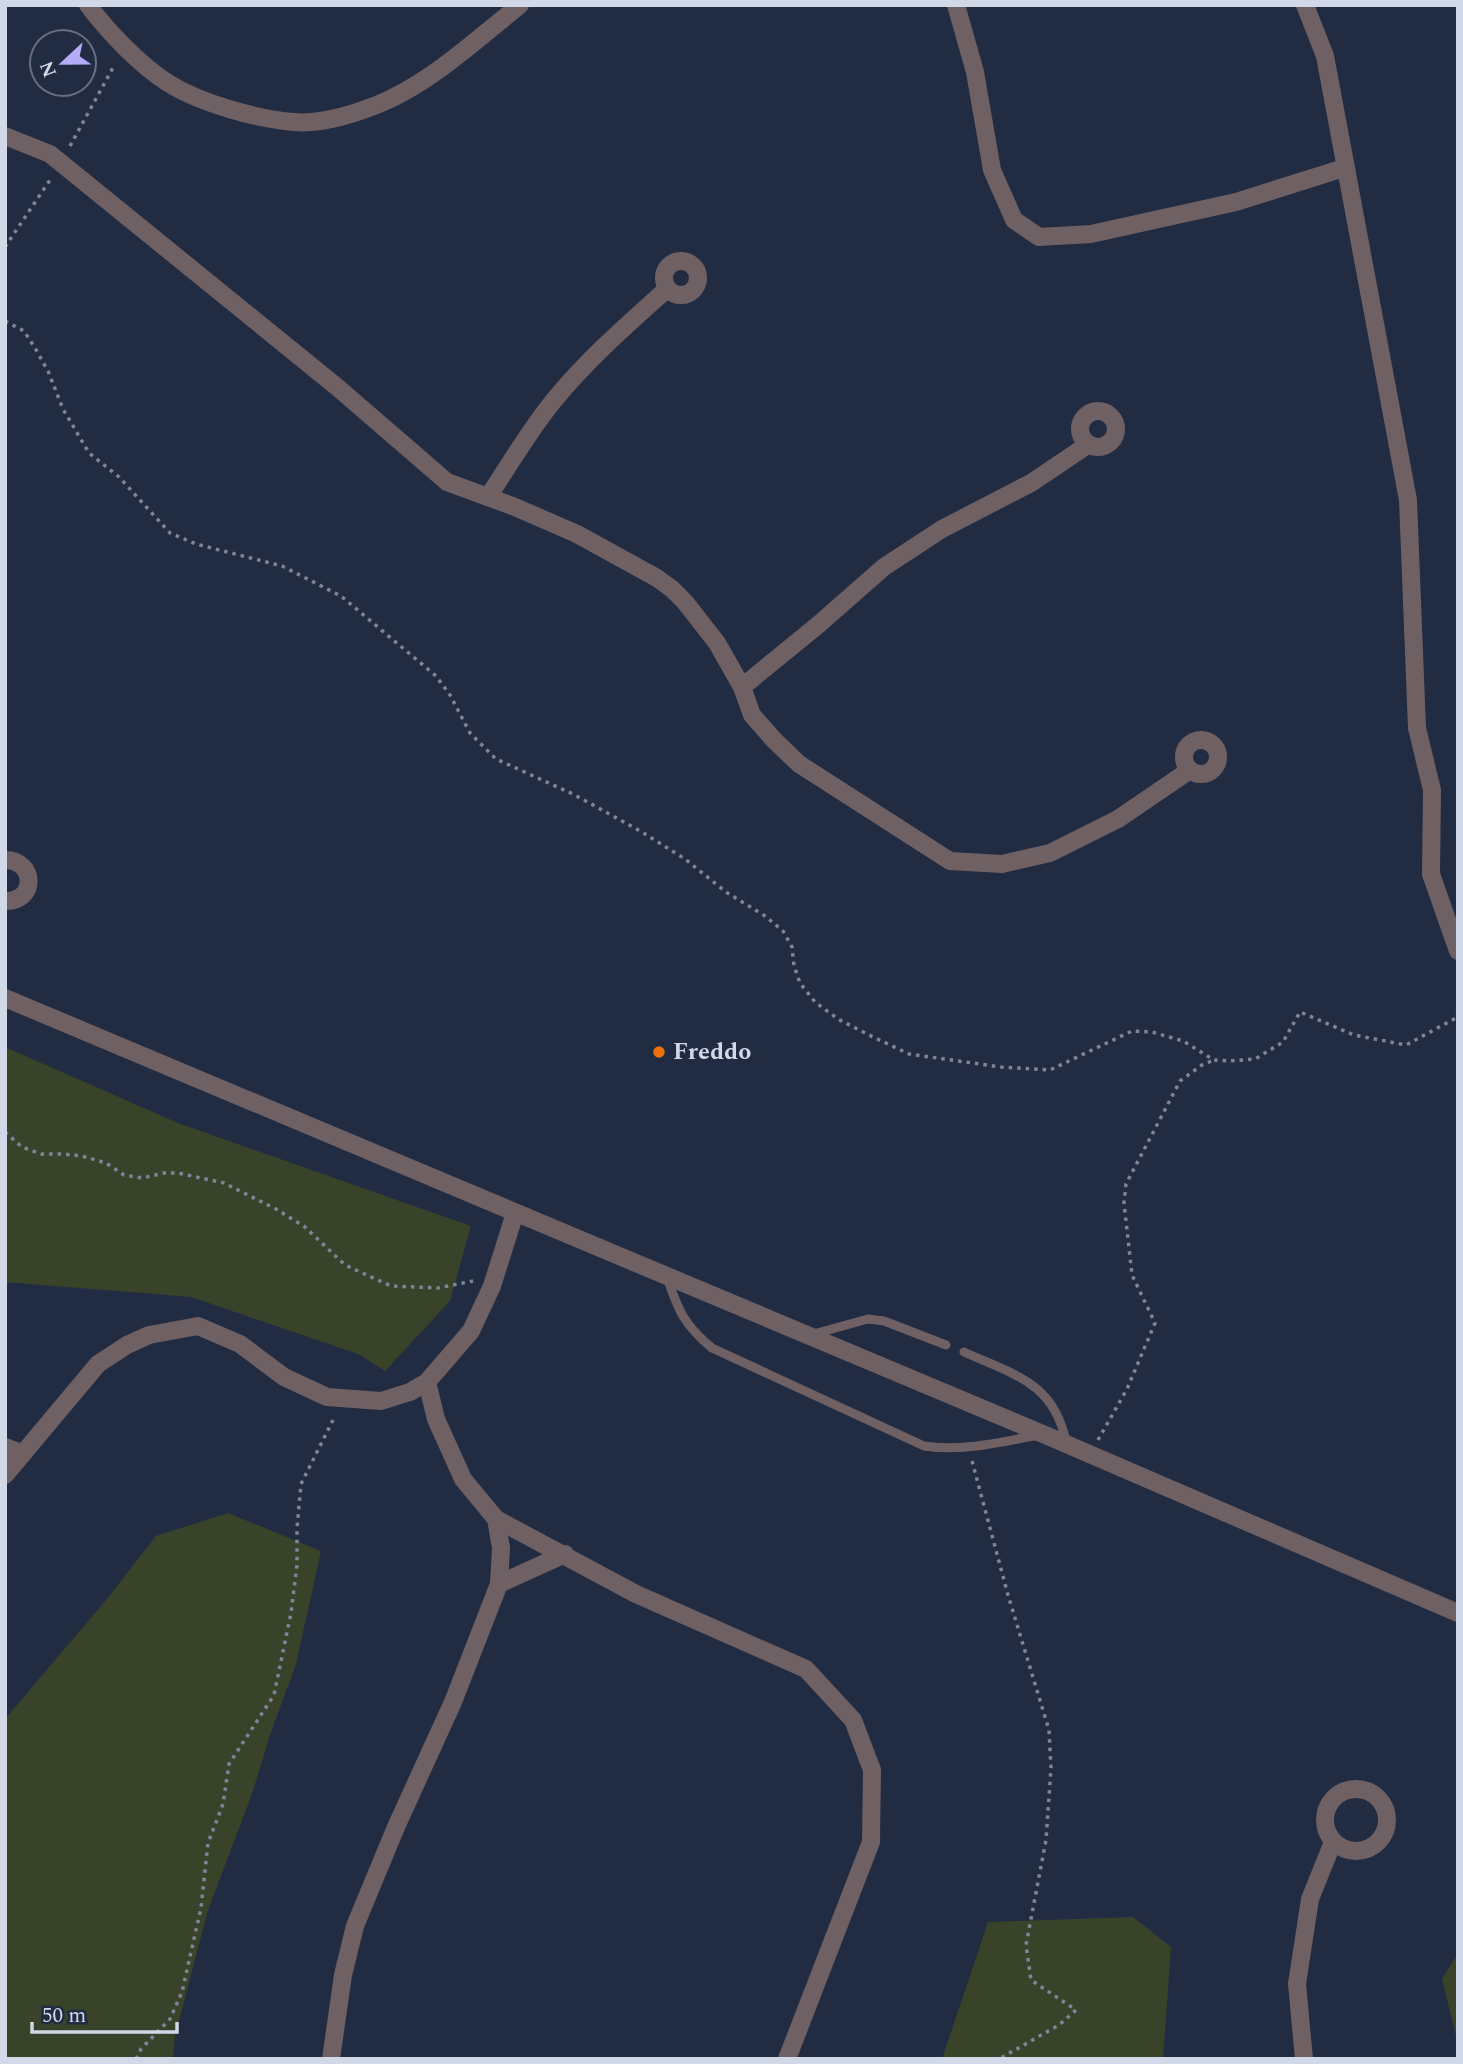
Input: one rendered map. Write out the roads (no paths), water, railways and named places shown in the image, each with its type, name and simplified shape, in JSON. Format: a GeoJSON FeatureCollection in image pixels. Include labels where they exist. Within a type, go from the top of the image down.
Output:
{"type":"FeatureCollection","features":[{"type":"Feature","properties":{"kind":"street"},"geometry":{"type":"LineString","coordinates":[[88,5],[125,47],[168,83],[231,111],[296,123],[343,116],[386,101],[430,77],[520,5]]}},
{"type":"Feature","properties":{"kind":"street"},"geometry":{"type":"LineString","coordinates":[[956,5],[975,72],[992,170],[1014,220],[1039,237],[1091,234],[1222,205],[1344,168]]}},
{"type":"Feature","properties":{"kind":"street"},"geometry":{"type":"LineString","coordinates":[[1305,5],[1325,56],[1408,500],[1417,728],[1432,790],[1431,874],[1458,951]]}},
{"type":"Feature","properties":{"kind":"street"},"geometry":{"type":"LineString","coordinates":[[5,136],[50,154],[307,362],[447,482],[577,534],[657,578],[679,596],[701,622],[742,687],[752,715],[799,764],[950,861],[1002,864],[1050,853],[1118,819],[1190,770]]}},
{"type":"Feature","properties":{"kind":"street"},"geometry":{"type":"LineString","coordinates":[[488,497],[534,427],[569,382],[610,340],[667,289]]}},
{"type":"Feature","properties":{"kind":"street"},"geometry":{"type":"LineString","coordinates":[[742,687],[884,567],[942,529],[1031,483],[1089,444]]}},
{"type":"Feature","properties":{"kind":"street"},"geometry":{"type":"LineString","coordinates":[[5,860],[23,865],[29,884],[22,896],[16,900],[5,901]]}},
{"type":"Feature","properties":{"kind":"street"},"geometry":{"type":"LineString","coordinates":[[5,998],[1043,1434],[1458,1613]]}},
{"type":"Feature","properties":{"kind":"street"},"geometry":{"type":"LineString","coordinates":[[5,1475],[98,1364],[127,1345],[149,1335],[198,1326],[240,1344],[284,1377],[327,1397],[381,1401],[410,1392],[427,1382],[471,1331],[492,1286],[515,1213]]}},
{"type":"Feature","properties":{"kind":"street"},"geometry":{"type":"LineString","coordinates":[[427,1382],[436,1419],[463,1479],[496,1519],[636,1594],[806,1668],[853,1720],[872,1770],[871,1842],[787,2059]]}},
{"type":"Feature","properties":{"kind":"street"},"geometry":{"type":"LineString","coordinates":[[5,1447],[23,1454]]}},
{"type":"Feature","properties":{"kind":"street"},"geometry":{"type":"LineString","coordinates":[[331,2059],[343,1975],[355,1926],[396,1827],[453,1702],[499,1584],[501,1548],[496,1519]]}},
{"type":"Feature","properties":{"kind":"street"},"geometry":{"type":"LineString","coordinates":[[499,1584],[565,1554]]}},
{"type":"Feature","properties":{"kind":"street"},"geometry":{"type":"LineString","coordinates":[[1304,2059],[1297,1983],[1310,1899],[1333,1842]]}},
{"type":"Feature","properties":{"kind":"lane"},"geometry":{"type":"LineString","coordinates":[[666,1275],[677,1306],[692,1332],[712,1348],[924,1446],[947,1450],[969,1448],[1043,1434]]}},
{"type":"Feature","properties":{"kind":"lane"},"geometry":{"type":"LineString","coordinates":[[809,1335],[868,1319],[884,1321],[946,1345]]}},
{"type":"Feature","properties":{"kind":"lane"},"geometry":{"type":"LineString","coordinates":[[964,1353],[1039,1389],[1062,1422],[1066,1444]]}},
{"type":"Feature","properties":{"kind":"place","name":"Freddo"},"geometry":{"type":"Point","coordinates":[659,1052]}}]}
